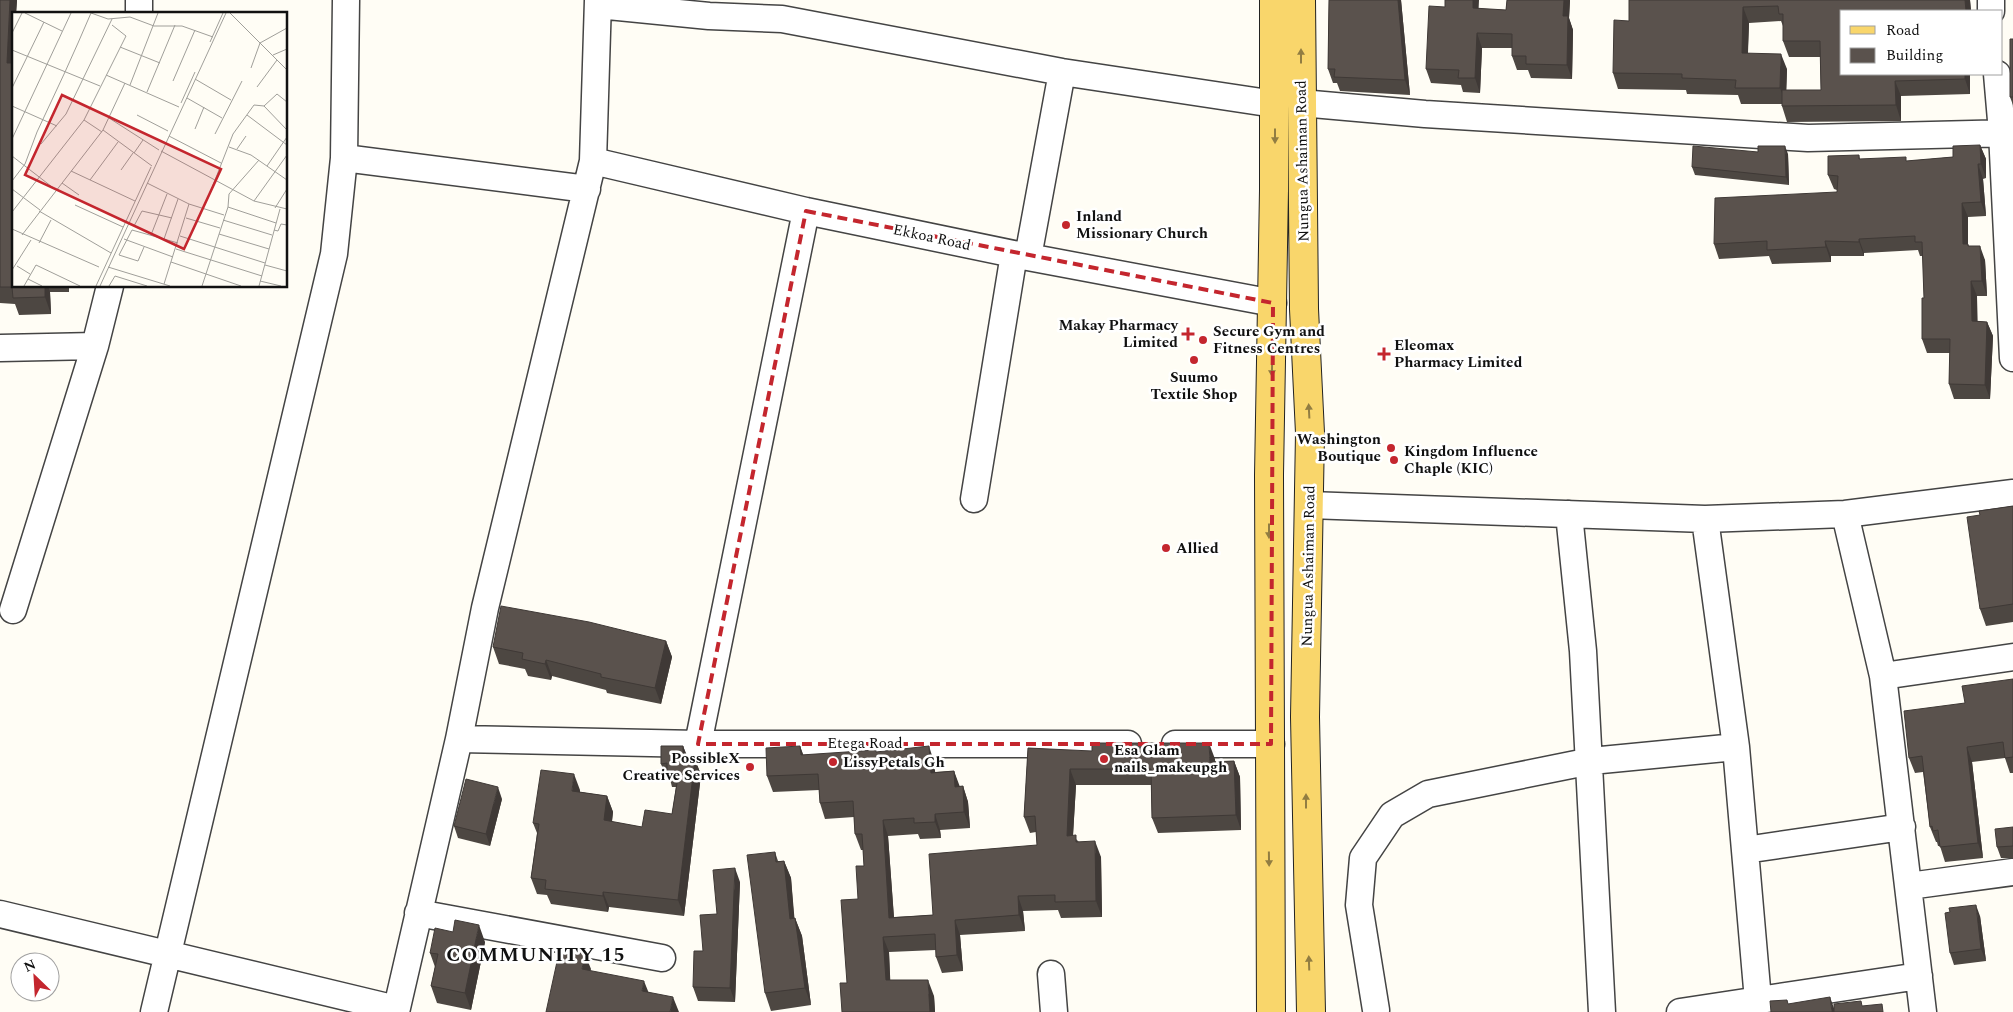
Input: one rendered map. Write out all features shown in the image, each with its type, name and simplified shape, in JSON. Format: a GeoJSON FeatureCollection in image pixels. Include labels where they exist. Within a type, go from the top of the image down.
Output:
{"type":"FeatureCollection","features":[{"type":"Feature","properties":{"kind":"main road","name":"Nungua Ashaiman Road"},"geometry":{"type":"LineString","coordinates":[[1274,0],[1288,104],[1304,309],[1310,433],[1305,717],[1311,1003]]}},
{"type":"Feature","properties":{"kind":"main road","name":"Nungua Ashaiman Road"},"geometry":{"type":"LineString","coordinates":[[1271,1004],[1269,475],[1273,303],[1288,104],[1301,0]]}},
{"type":"Feature","properties":{"kind":"main road"},"geometry":{"type":"LineString","coordinates":[[1271,1004],[1311,1003]]}},
{"type":"Feature","properties":{"kind":"street"},"geometry":{"type":"LineString","coordinates":[[154,1012],[334,254],[344,158],[346,0]]}},
{"type":"Feature","properties":{"kind":"street"},"geometry":{"type":"LineString","coordinates":[[0,914],[396,1011],[459,739],[485,608],[593,161],[598,2],[709,16],[782,19],[1062,72],[1288,104],[1808,138],[2008,132]]}},
{"type":"Feature","properties":{"kind":"street"},"geometry":{"type":"LineString","coordinates":[[974,499],[1021,256],[1062,72]]}},
{"type":"Feature","properties":{"kind":"street"},"geometry":{"type":"LineString","coordinates":[[1997,75],[2008,132],[2013,358]]}},
{"type":"Feature","properties":{"kind":"street"},"geometry":{"type":"LineString","coordinates":[[344,158],[587,190]]}},
{"type":"Feature","properties":{"kind":"street","name":"Ekkoa Road"},"geometry":{"type":"LineString","coordinates":[[593,161],[806,211],[1021,256],[1273,303]]}},
{"type":"Feature","properties":{"kind":"street"},"geometry":{"type":"LineString","coordinates":[[698,744],[806,211]]}},
{"type":"Feature","properties":{"kind":"street"},"geometry":{"type":"LineString","coordinates":[[14,610],[95,346],[110,288]]}},
{"type":"Feature","properties":{"kind":"street"},"geometry":{"type":"LineString","coordinates":[[0,348],[95,346]]}},
{"type":"Feature","properties":{"kind":"street"},"geometry":{"type":"LineString","coordinates":[[1309,505],[1705,519],[1845,514],[2013,493]]}},
{"type":"Feature","properties":{"kind":"street"},"geometry":{"type":"LineString","coordinates":[[1568,514],[1583,651],[1602,1012]]}},
{"type":"Feature","properties":{"kind":"street"},"geometry":{"type":"LineString","coordinates":[[1845,514],[1883,676],[1923,1012]]}},
{"type":"Feature","properties":{"kind":"street"},"geometry":{"type":"LineString","coordinates":[[1705,519],[1736,747],[1758,1000]]}},
{"type":"Feature","properties":{"kind":"street"},"geometry":{"type":"LineString","coordinates":[[1883,676],[2013,657]]}},
{"type":"Feature","properties":{"kind":"street","name":"Etega Road"},"geometry":{"type":"LineString","coordinates":[[459,739],[698,744],[1271,744]]}},
{"type":"Feature","properties":{"kind":"street"},"geometry":{"type":"LineString","coordinates":[[1376,1010],[1359,905],[1362,858],[1392,815],[1428,794],[1590,761],[1736,747]]}},
{"type":"Feature","properties":{"kind":"street"},"geometry":{"type":"LineString","coordinates":[[1745,850],[1902,827]]}},
{"type":"Feature","properties":{"kind":"street"},"geometry":{"type":"LineString","coordinates":[[1908,886],[2013,872]]}},
{"type":"Feature","properties":{"kind":"street"},"geometry":{"type":"LineString","coordinates":[[418,913],[662,958]]}},
{"type":"Feature","properties":{"kind":"street"},"geometry":{"type":"LineString","coordinates":[[1051,974],[1054,1012]]}},
{"type":"Feature","properties":{"kind":"street"},"geometry":{"type":"LineString","coordinates":[[1680,1012],[1919,976]]}},
{"type":"Feature","properties":{"kind":"highlighted area"},"geometry":{"type":"Polygon","coordinates":[[[806,211],[1273,303],[1271,744],[698,744],[806,211]]]}},
{"type":"Feature","properties":{"kind":"building"},"geometry":{"type":"Polygon","coordinates":[[[0,0],[10,0],[7,63],[12,63],[12,287],[0,287],[0,0]]]}},
{"type":"Feature","properties":{"kind":"building"},"geometry":{"type":"Polygon","coordinates":[[[1329,0],[1398,0],[1405,80],[1334,77],[1335,69],[1328,69],[1329,0]]]}},
{"type":"Feature","properties":{"kind":"building"},"geometry":{"type":"Polygon","coordinates":[[[1445,0],[1473,0],[1473,8],[1506,10],[1507,0],[1564,0],[1563,16],[1568,16],[1567,65],[1526,64],[1526,56],[1512,56],[1512,34],[1477,33],[1475,78],[1458,78],[1459,70],[1426,69],[1429,6],[1445,7],[1445,0]]]}},
{"type":"Feature","properties":{"kind":"building"},"geometry":{"type":"Polygon","coordinates":[[[1629,0],[1965,0],[1966,10],[1840,10],[1840,75],[1965,75],[1965,79],[1895,81],[1896,105],[1782,106],[1782,90],[1821,90],[1820,41],[1783,41],[1783,14],[1779,14],[1778,6],[1743,7],[1742,53],[1781,54],[1780,88],[1735,88],[1736,80],[1682,78],[1682,74],[1613,73],[1614,20],[1629,21],[1629,0]]]}},
{"type":"Feature","properties":{"kind":"building"},"geometry":{"type":"Polygon","coordinates":[[[2010,39],[2013,39],[2013,97],[2010,97],[2010,39]]]}},
{"type":"Feature","properties":{"kind":"building"},"geometry":{"type":"Polygon","coordinates":[[[1980,145],[1981,164],[1978,164],[1981,202],[1962,203],[1963,244],[1980,246],[1982,281],[1971,281],[1972,321],[1987,322],[1985,385],[1949,384],[1950,339],[1922,339],[1922,298],[1924,298],[1922,242],[1915,242],[1915,236],[1859,239],[1859,242],[1825,241],[1826,247],[1767,250],[1767,241],[1714,244],[1715,198],[1837,192],[1838,176],[1828,175],[1828,156],[1859,155],[1859,159],[1906,157],[1906,161],[1953,157],[1953,146],[1980,145]]]}},
{"type":"Feature","properties":{"kind":"building"},"geometry":{"type":"Polygon","coordinates":[[[1693,146],[1758,152],[1758,146],[1785,146],[1786,177],[1692,167],[1693,146]]]}},
{"type":"Feature","properties":{"kind":"building"},"geometry":{"type":"Polygon","coordinates":[[[12,288],[45,288],[45,297],[13,298],[12,288]]]}},
{"type":"Feature","properties":{"kind":"building"},"geometry":{"type":"Polygon","coordinates":[[[2013,506],[2013,604],[1980,609],[1967,517],[1980,515],[1979,511],[2013,506]]]}},
{"type":"Feature","properties":{"kind":"building"},"geometry":{"type":"Polygon","coordinates":[[[501,606],[589,622],[666,641],[655,688],[601,677],[601,674],[546,660],[545,664],[522,659],[523,653],[493,647],[501,606]]]}},
{"type":"Feature","properties":{"kind":"building"},"geometry":{"type":"Polygon","coordinates":[[[2013,679],[2013,757],[2005,758],[2003,742],[1967,747],[1978,843],[1940,847],[1938,830],[1933,831],[1932,826],[1930,827],[1922,756],[1909,758],[1904,711],[1965,703],[1962,686],[2013,679]]]}},
{"type":"Feature","properties":{"kind":"building"},"geometry":{"type":"Polygon","coordinates":[[[1092,743],[1209,743],[1210,762],[1234,761],[1236,815],[1152,818],[1151,769],[1070,769],[1067,836],[1076,835],[1076,842],[1095,841],[1096,901],[1055,902],[1055,895],[1018,896],[1019,915],[955,920],[957,955],[936,957],[935,934],[883,937],[886,980],[928,980],[930,1012],[842,1012],[840,983],[847,983],[841,900],[858,899],[856,866],[864,866],[862,834],[855,834],[853,801],[820,803],[818,774],[767,776],[766,748],[800,746],[801,755],[876,750],[876,752],[929,746],[931,773],[954,771],[955,787],[963,786],[964,812],[935,814],[935,822],[914,823],[914,818],[883,820],[889,918],[933,915],[929,854],[1037,845],[1035,816],[1024,817],[1028,748],[1092,751],[1092,743]]]}},
{"type":"Feature","properties":{"kind":"building"},"geometry":{"type":"Polygon","coordinates":[[[661,746],[683,746],[683,757],[695,759],[678,900],[603,892],[603,896],[545,889],[546,880],[531,878],[539,824],[533,823],[541,770],[574,774],[572,791],[607,796],[604,820],[642,827],[645,810],[672,814],[679,771],[667,771],[667,763],[661,764],[661,746]]]}},
{"type":"Feature","properties":{"kind":"building"},"geometry":{"type":"Polygon","coordinates":[[[466,779],[498,787],[486,834],[454,826],[466,779]]]}},
{"type":"Feature","properties":{"kind":"building"},"geometry":{"type":"Polygon","coordinates":[[[2013,827],[2013,846],[1997,847],[1995,829],[2013,827]]]}},
{"type":"Feature","properties":{"kind":"building"},"geometry":{"type":"Polygon","coordinates":[[[775,852],[776,862],[784,861],[790,919],[795,918],[805,988],[765,993],[747,855],[775,852]]]}},
{"type":"Feature","properties":{"kind":"building"},"geometry":{"type":"Polygon","coordinates":[[[735,868],[730,988],[693,987],[694,951],[703,951],[700,915],[717,914],[713,870],[735,868]]]}},
{"type":"Feature","properties":{"kind":"building"},"geometry":{"type":"Polygon","coordinates":[[[1976,905],[1981,949],[1950,953],[1945,913],[1950,912],[1949,908],[1976,905]]]}},
{"type":"Feature","properties":{"kind":"building"},"geometry":{"type":"Polygon","coordinates":[[[455,920],[479,925],[465,993],[431,986],[438,954],[430,953],[435,928],[453,932],[455,920]]]}},
{"type":"Feature","properties":{"kind":"building"},"geometry":{"type":"Polygon","coordinates":[[[560,948],[585,954],[582,969],[644,981],[642,991],[673,997],[670,1012],[546,1012],[560,948]]]}},
{"type":"Feature","properties":{"kind":"building"},"geometry":{"type":"Polygon","coordinates":[[[1830,997],[1832,1012],[1771,1012],[1770,1001],[1787,1000],[1788,1004],[1830,997]]]}},
{"type":"Feature","properties":{"kind":"building"},"geometry":{"type":"Polygon","coordinates":[[[1861,1001],[1862,1006],[1882,1004],[1883,1012],[1834,1012],[1834,1004],[1861,1001]]]}},
{"type":"Feature","properties":{"kind":"place","name":"Inland Missionary Church"},"geometry":{"type":"Point","coordinates":[1066,225]}},
{"type":"Feature","properties":{"kind":"place","name":"Makay Pharmacy Limited"},"geometry":{"type":"Point","coordinates":[1188,334]}},
{"type":"Feature","properties":{"kind":"place","name":"Secure Gym and Fitness Centres"},"geometry":{"type":"Point","coordinates":[1203,340]}},
{"type":"Feature","properties":{"kind":"place","name":"Eleomax Pharmacy Limited"},"geometry":{"type":"Point","coordinates":[1384,354]}},
{"type":"Feature","properties":{"kind":"place","name":"Suumo Textile Shop"},"geometry":{"type":"Point","coordinates":[1194,360]}},
{"type":"Feature","properties":{"kind":"place","name":"Washington Boutique"},"geometry":{"type":"Point","coordinates":[1391,448]}},
{"type":"Feature","properties":{"kind":"place","name":"Kingdom Influence Chaple (KIC)"},"geometry":{"type":"Point","coordinates":[1394,460]}},
{"type":"Feature","properties":{"kind":"place","name":"Allied"},"geometry":{"type":"Point","coordinates":[1166,548]}},
{"type":"Feature","properties":{"kind":"place","name":"Esa Glam nails_makeupgh"},"geometry":{"type":"Point","coordinates":[1104,759]}},
{"type":"Feature","properties":{"kind":"place","name":"LissyPetals Gh"},"geometry":{"type":"Point","coordinates":[833,762]}},
{"type":"Feature","properties":{"kind":"place","name":"PossibleX Creative Services"},"geometry":{"type":"Point","coordinates":[750,767]}},
{"type":"Feature","properties":{"kind":"district","name":"COMMUNITY 15"},"geometry":{"type":"Point","coordinates":[536,954]}}]}
